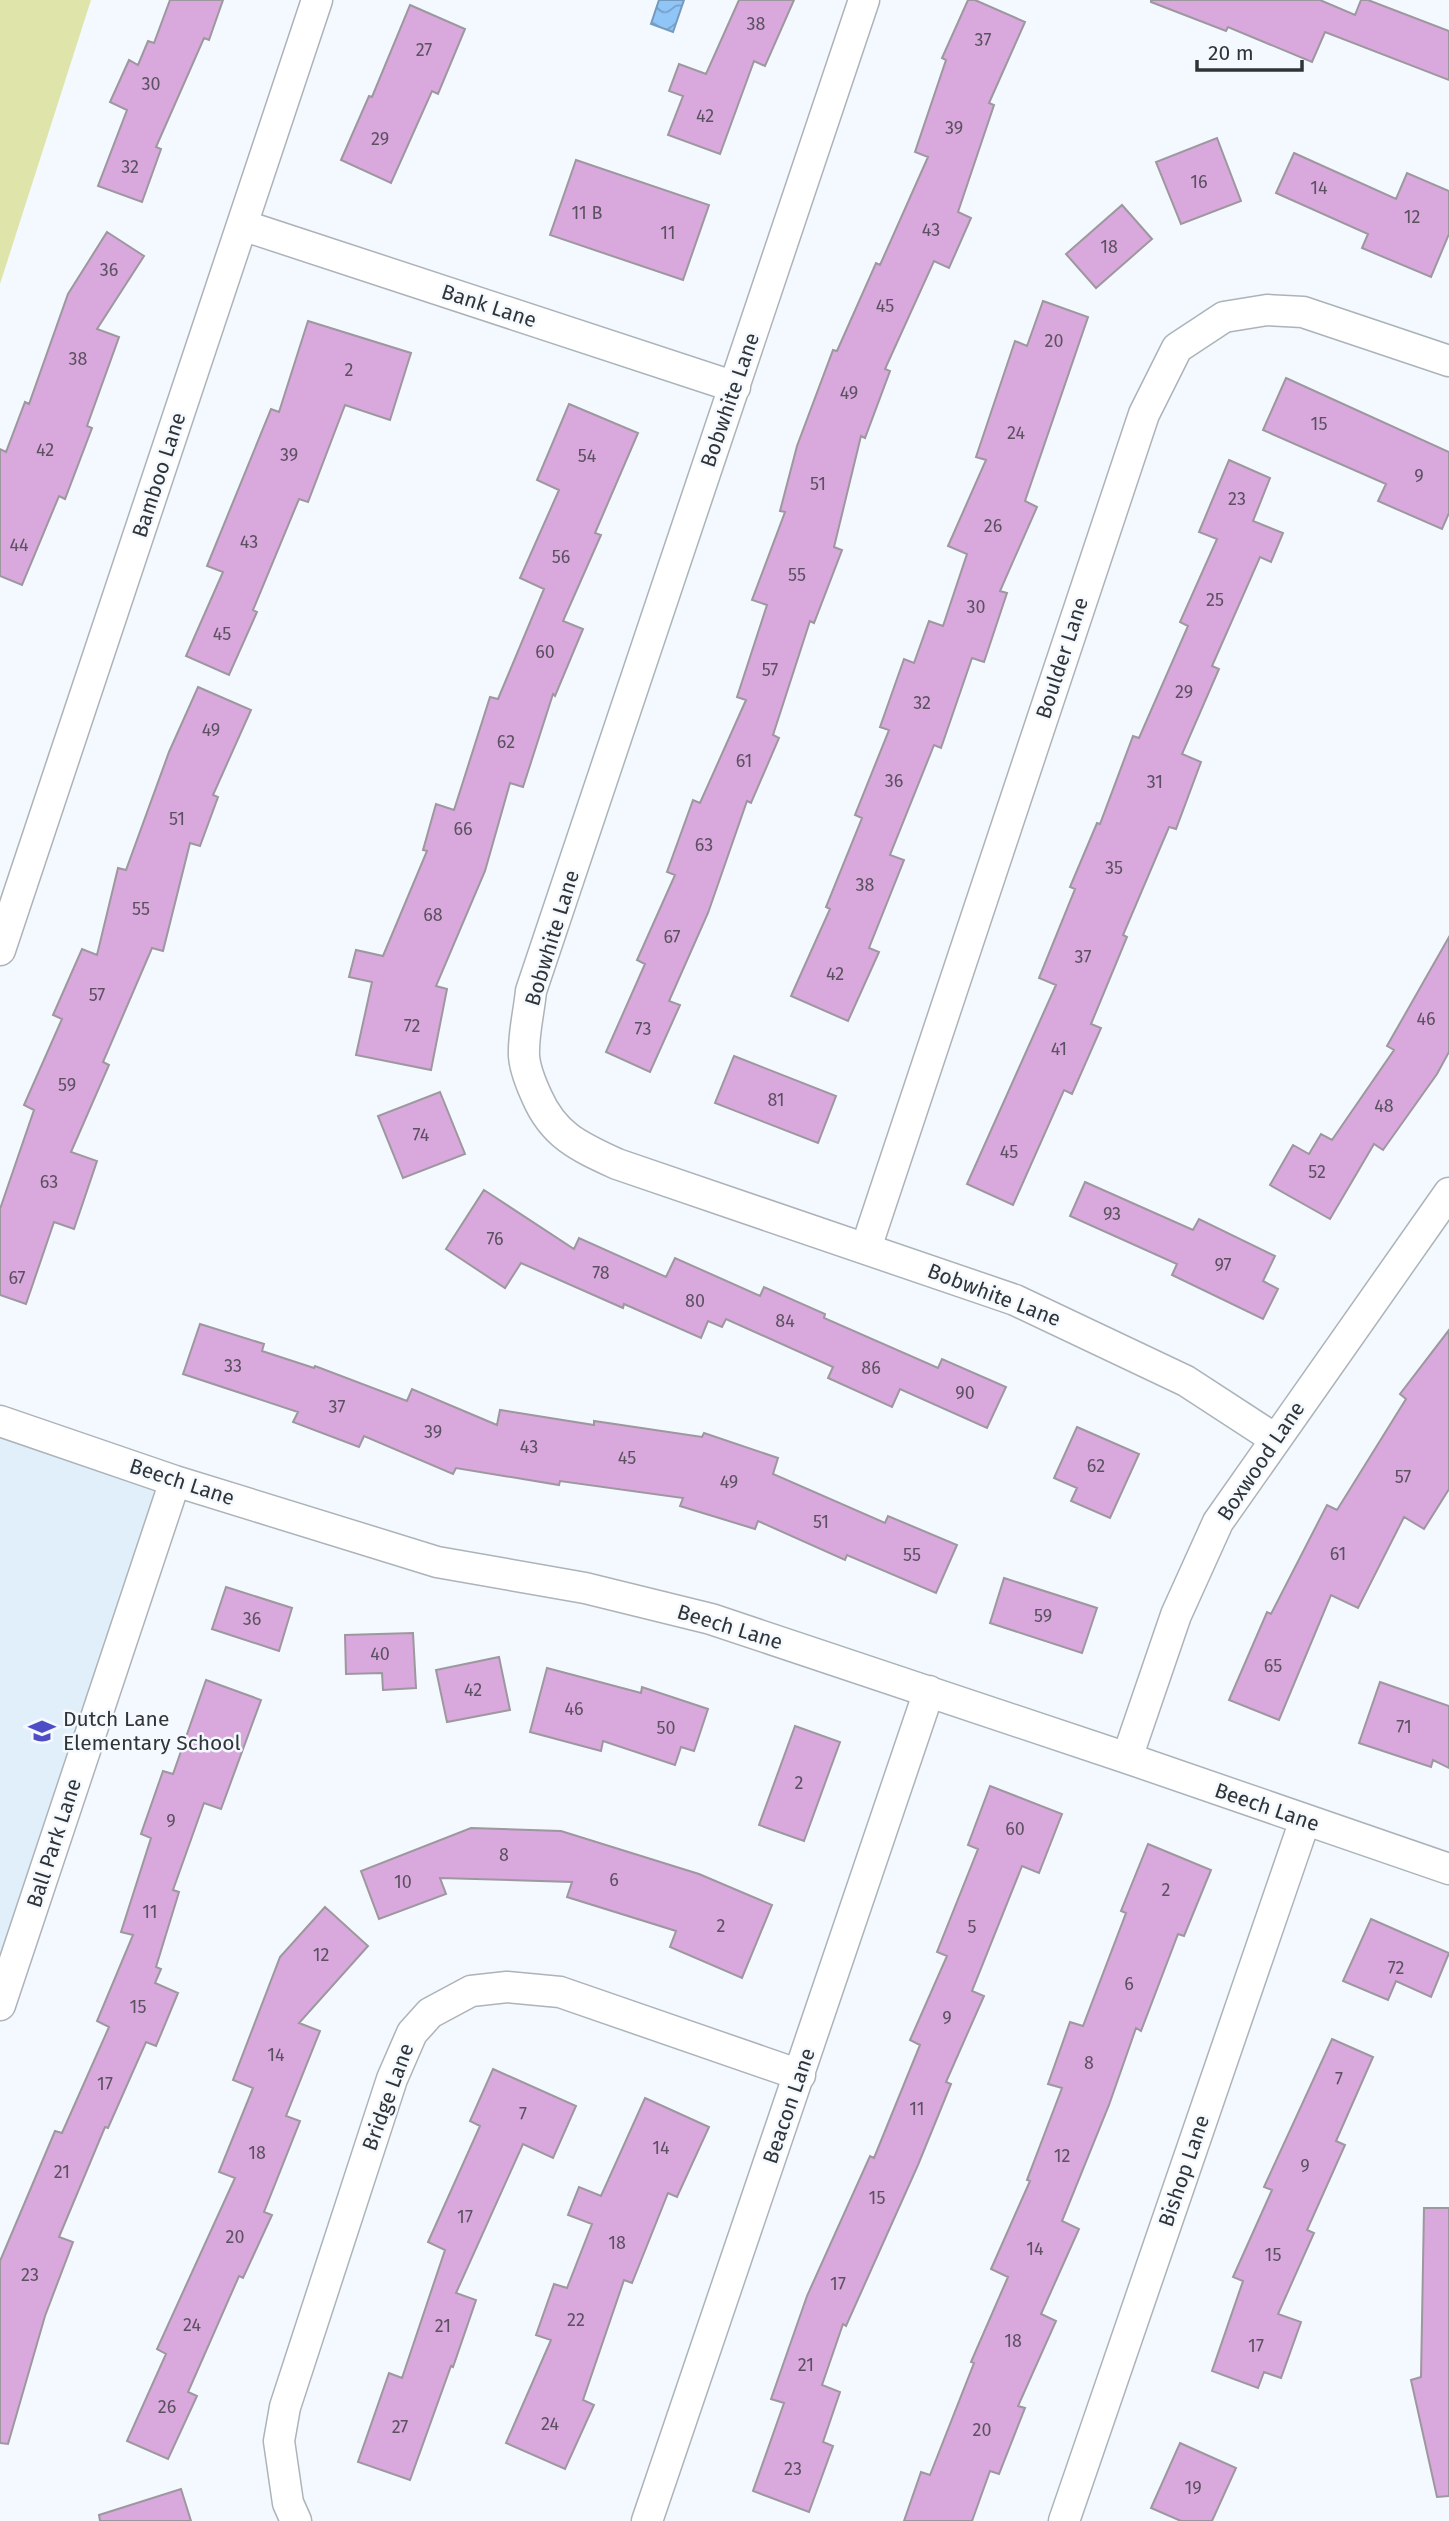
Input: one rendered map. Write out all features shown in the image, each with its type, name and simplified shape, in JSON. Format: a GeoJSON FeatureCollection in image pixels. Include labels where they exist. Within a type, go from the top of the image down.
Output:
{"type":"FeatureCollection","features":[{"type":"Feature","properties":{"kind":"street","name":"Bamboo Lane"},"geometry":{"type":"LineString","coordinates":[[0,950],[317,0]]}},
{"type":"Feature","properties":{"kind":"street","name":"Bobwhite Lane"},"geometry":{"type":"LineString","coordinates":[[864,0],[531,991],[524,1056],[530,1082],[543,1111],[561,1134],[582,1148],[617,1164],[1015,1300],[1186,1381],[1275,1439]]}},
{"type":"Feature","properties":{"kind":"street","name":"Bank Lane"},"geometry":{"type":"LineString","coordinates":[[243,225],[735,387]]}},
{"type":"Feature","properties":{"kind":"street","name":"Boulder Lane"},"geometry":{"type":"LineString","coordinates":[[866,1248],[1144,414],[1177,348],[1224,317],[1267,310],[1303,312],[1449,361]]}},
{"type":"Feature","properties":{"kind":"street","name":"Boxwood Lane"},"geometry":{"type":"LineString","coordinates":[[1127,1758],[1176,1615],[1218,1522],[1449,1193]]}},
{"type":"Feature","properties":{"kind":"street","name":"Beech Lane"},"geometry":{"type":"LineString","coordinates":[[0,1421],[175,1481],[438,1562],[585,1588],[711,1619],[1449,1869]]}},
{"type":"Feature","properties":{"kind":"street","name":"Ball Park Lane"},"geometry":{"type":"LineString","coordinates":[[0,2005],[175,1481]]}},
{"type":"Feature","properties":{"kind":"street","name":"Beacon Lane"},"geometry":{"type":"LineString","coordinates":[[647,2521],[929,1691]]}},
{"type":"Feature","properties":{"kind":"street","name":"Bishop Lane"},"geometry":{"type":"LineString","coordinates":[[1064,2521],[1305,1820]]}},
{"type":"Feature","properties":{"kind":"street","name":"Bridge Lane"},"geometry":{"type":"LineString","coordinates":[[296,2521],[288,2502],[279,2441],[285,2407],[392,2079],[412,2033],[430,2013],[471,1991],[507,1987],[560,1992],[800,2075]]}},
{"type":"Feature","properties":{"kind":"shaded area","name":"Dutch Lane Elementary School"},"geometry":{"type":"Polygon","coordinates":[[[0,1430],[168,1487],[0,1975],[0,1430]]]}},
{"type":"Feature","properties":{"kind":"green space"},"geometry":{"type":"Polygon","coordinates":[[[0,0],[91,0],[0,284],[0,0]]]}},
{"type":"Feature","properties":{"kind":"water"},"geometry":{"type":"Polygon","coordinates":[[[659,0],[684,0],[673,32],[651,24],[659,0]]]}},
{"type":"Feature","properties":{"kind":"building"},"geometry":{"type":"Polygon","coordinates":[[[170,0],[223,0],[209,40],[204,38],[156,147],[161,149],[142,202],[98,186],[127,110],[110,102],[129,60],[138,65],[148,41],[154,43],[170,0]]]}},
{"type":"Feature","properties":{"kind":"building"},"geometry":{"type":"Polygon","coordinates":[[[739,0],[794,0],[765,66],[754,61],[720,154],[668,135],[683,96],[669,91],[679,64],[706,74],[739,0]]]}},
{"type":"Feature","properties":{"kind":"building"},"geometry":{"type":"Polygon","coordinates":[[[968,0],[975,0],[1025,22],[989,103],[994,105],[958,212],[971,218],[949,268],[934,261],[885,369],[890,371],[865,438],[861,436],[834,547],[842,550],[814,623],[810,621],[773,735],[779,738],[751,803],[747,801],[708,913],[669,1001],[680,1005],[650,1072],[606,1052],[645,964],[637,960],[675,875],[667,872],[693,800],[700,803],[746,700],[737,697],[767,605],[752,600],[785,512],[780,511],[797,446],[833,350],[837,351],[876,263],[880,265],[928,157],[915,152],[946,60],[942,58],[968,0]]]}},
{"type":"Feature","properties":{"kind":"building"},"geometry":{"type":"Polygon","coordinates":[[[1151,0],[1320,0],[1355,15],[1361,0],[1368,0],[1449,31],[1449,80],[1325,32],[1312,62],[1228,27],[1226,31],[1151,0]]]}},
{"type":"Feature","properties":{"kind":"building"},"geometry":{"type":"Polygon","coordinates":[[[410,5],[465,29],[438,94],[432,91],[391,183],[341,160],[369,96],[372,97],[410,5]]]}},
{"type":"Feature","properties":{"kind":"building"},"geometry":{"type":"Polygon","coordinates":[[[1217,138],[1241,201],[1181,224],[1156,162],[1217,138]]]}},
{"type":"Feature","properties":{"kind":"building"},"geometry":{"type":"Polygon","coordinates":[[[1294,153],[1396,199],[1407,173],[1449,191],[1449,234],[1431,277],[1362,248],[1368,234],[1276,193],[1294,153]]]}},
{"type":"Feature","properties":{"kind":"building"},"geometry":{"type":"Polygon","coordinates":[[[576,160],[709,205],[683,280],[550,235],[576,160]]]}},
{"type":"Feature","properties":{"kind":"building"},"geometry":{"type":"Polygon","coordinates":[[[1122,205],[1152,239],[1096,288],[1066,254],[1122,205]]]}},
{"type":"Feature","properties":{"kind":"building"},"geometry":{"type":"Polygon","coordinates":[[[107,232],[144,256],[97,329],[119,337],[87,426],[92,428],[65,499],[59,496],[22,585],[0,576],[0,449],[6,452],[25,402],[29,404],[68,294],[107,232]]]}},
{"type":"Feature","properties":{"kind":"building"},"geometry":{"type":"Polygon","coordinates":[[[1043,301],[1088,317],[1025,501],[1037,507],[1000,591],[1007,593],[984,662],[972,658],[941,748],[934,745],[890,855],[904,860],[869,948],[879,952],[848,1021],[791,996],[830,909],[826,907],[862,818],[855,815],[889,730],[880,727],[904,659],[914,663],[929,621],[943,626],[967,554],[948,546],[986,460],[976,457],[1015,341],[1027,346],[1043,301]]]}},
{"type":"Feature","properties":{"kind":"building"},"geometry":{"type":"Polygon","coordinates":[[[308,321],[411,353],[390,420],[345,405],[308,502],[299,499],[253,610],[257,612],[229,675],[186,656],[223,572],[207,566],[271,409],[279,412],[308,321]]]}},
{"type":"Feature","properties":{"kind":"building"},"geometry":{"type":"Polygon","coordinates":[[[1286,378],[1449,452],[1449,513],[1442,529],[1378,501],[1386,484],[1263,430],[1286,378]]]}},
{"type":"Feature","properties":{"kind":"building"},"geometry":{"type":"Polygon","coordinates":[[[569,404],[638,433],[595,533],[601,535],[563,621],[583,629],[555,696],[553,694],[523,787],[510,783],[485,871],[436,986],[447,989],[431,1070],[356,1055],[372,982],[349,977],[356,950],[383,956],[427,851],[423,850],[436,804],[454,810],[490,697],[498,699],[544,589],[520,578],[559,490],[537,480],[569,404]]]}},
{"type":"Feature","properties":{"kind":"building"},"geometry":{"type":"Polygon","coordinates":[[[1229,460],[1270,478],[1253,521],[1283,533],[1271,562],[1260,557],[1212,666],[1219,669],[1182,754],[1201,762],[1176,829],[1169,827],[1123,935],[1127,937],[1091,1024],[1101,1028],[1072,1094],[1064,1090],[1013,1205],[967,1184],[1056,985],[1039,978],[1075,889],[1070,887],[1097,823],[1100,824],[1133,736],[1139,738],[1188,626],[1180,622],[1217,539],[1199,532],[1229,460]]]}},
{"type":"Feature","properties":{"kind":"building"},"geometry":{"type":"Polygon","coordinates":[[[198,687],[251,710],[213,795],[218,797],[200,846],[190,843],[163,951],[152,948],[103,1062],[109,1065],[71,1152],[97,1161],[74,1229],[54,1222],[26,1304],[0,1295],[0,1209],[34,1110],[24,1105],[62,1019],[53,1015],[82,949],[97,955],[118,868],[126,870],[169,752],[198,687]]]}},
{"type":"Feature","properties":{"kind":"building"},"geometry":{"type":"Polygon","coordinates":[[[1449,937],[1449,1052],[1437,1074],[1383,1150],[1374,1144],[1330,1219],[1270,1185],[1293,1145],[1309,1154],[1321,1134],[1332,1140],[1394,1050],[1387,1046],[1449,937]]]}},
{"type":"Feature","properties":{"kind":"building"},"geometry":{"type":"Polygon","coordinates":[[[734,1056],[836,1096],[818,1143],[715,1103],[734,1056]]]}},
{"type":"Feature","properties":{"kind":"building"},"geometry":{"type":"Polygon","coordinates":[[[440,1092],[465,1154],[403,1178],[378,1116],[440,1092]]]}},
{"type":"Feature","properties":{"kind":"building"},"geometry":{"type":"Polygon","coordinates":[[[1085,1182],[1193,1230],[1199,1219],[1275,1256],[1263,1281],[1278,1289],[1263,1319],[1172,1275],[1177,1264],[1070,1216],[1085,1182]]]}},
{"type":"Feature","properties":{"kind":"building"},"geometry":{"type":"Polygon","coordinates":[[[484,1190],[574,1249],[579,1238],[666,1277],[675,1258],[760,1296],[764,1287],[825,1314],[824,1318],[938,1368],[942,1359],[1006,1387],[987,1428],[900,1389],[892,1407],[828,1378],[833,1367],[726,1319],[722,1327],[708,1321],[701,1338],[624,1304],[623,1308],[521,1263],[505,1288],[446,1249],[484,1190]]]}},
{"type":"Feature","properties":{"kind":"building"},"geometry":{"type":"Polygon","coordinates":[[[200,1324],[264,1344],[262,1351],[314,1368],[315,1366],[407,1401],[412,1389],[497,1425],[500,1410],[594,1425],[594,1421],[702,1437],[704,1433],[778,1458],[773,1474],[885,1523],[888,1516],[957,1545],[936,1593],[847,1555],[845,1560],[758,1521],[755,1529],[680,1506],[683,1498],[560,1481],[559,1485],[456,1468],[453,1474],[364,1436],[359,1447],[293,1422],[298,1412],[183,1374],[200,1324]]]}},
{"type":"Feature","properties":{"kind":"building"},"geometry":{"type":"Polygon","coordinates":[[[1449,1330],[1449,1489],[1424,1529],[1404,1517],[1358,1608],[1331,1595],[1279,1720],[1229,1700],[1267,1612],[1271,1614],[1327,1505],[1337,1510],[1406,1399],[1400,1394],[1449,1330]]]}},
{"type":"Feature","properties":{"kind":"building"},"geometry":{"type":"Polygon","coordinates":[[[1077,1427],[1139,1454],[1110,1518],[1071,1501],[1077,1488],[1054,1478],[1077,1427]]]}},
{"type":"Feature","properties":{"kind":"building"},"geometry":{"type":"Polygon","coordinates":[[[1004,1578],[1097,1608],[1082,1653],[990,1623],[1004,1578]]]}},
{"type":"Feature","properties":{"kind":"building"},"geometry":{"type":"Polygon","coordinates":[[[226,1587],[292,1608],[279,1651],[212,1629],[226,1587]]]}},
{"type":"Feature","properties":{"kind":"building"},"geometry":{"type":"Polygon","coordinates":[[[413,1633],[416,1688],[383,1690],[382,1673],[346,1674],[345,1635],[413,1633]]]}},
{"type":"Feature","properties":{"kind":"building"},"geometry":{"type":"Polygon","coordinates":[[[499,1657],[510,1710],[447,1722],[436,1670],[499,1657]]]}},
{"type":"Feature","properties":{"kind":"building"},"geometry":{"type":"Polygon","coordinates":[[[547,1668],[641,1693],[642,1687],[708,1709],[694,1751],[681,1747],[675,1765],[603,1741],[601,1751],[530,1732],[547,1668]]]}},
{"type":"Feature","properties":{"kind":"building"},"geometry":{"type":"Polygon","coordinates":[[[206,1680],[261,1700],[221,1809],[204,1803],[173,1890],[179,1892],[156,1967],[161,1969],[155,1983],[178,1993],[156,2046],[146,2042],[108,2128],[105,2127],[59,2237],[73,2242],[45,2316],[8,2444],[0,2443],[0,2261],[55,2131],[62,2133],[109,2027],[97,2021],[133,1935],[121,1932],[151,1838],[141,1834],[163,1771],[173,1774],[206,1680]]]}},
{"type":"Feature","properties":{"kind":"building"},"geometry":{"type":"Polygon","coordinates":[[[1380,1682],[1449,1706],[1449,1768],[1433,1760],[1431,1767],[1359,1743],[1380,1682]]]}},
{"type":"Feature","properties":{"kind":"building"},"geometry":{"type":"Polygon","coordinates":[[[795,1726],[840,1742],[804,1841],[759,1825],[795,1726]]]}},
{"type":"Feature","properties":{"kind":"building"},"geometry":{"type":"Polygon","coordinates":[[[990,1786],[1062,1814],[1039,1873],[1022,1866],[972,1991],[984,1996],[946,2082],[951,2084],[846,2326],[843,2324],[822,2385],[840,2392],[823,2442],[833,2446],[809,2512],[753,2491],[784,2403],[771,2399],[807,2296],[870,2156],[874,2158],[920,2045],[910,2040],[947,1956],[937,1952],[978,1849],[968,1845],[990,1786]]]}},
{"type":"Feature","properties":{"kind":"building"},"geometry":{"type":"Polygon","coordinates":[[[471,1828],[561,1831],[699,1874],[772,1905],[742,1978],[670,1947],[676,1931],[567,1897],[572,1882],[440,1878],[446,1894],[379,1919],[361,1871],[471,1828]]]}},
{"type":"Feature","properties":{"kind":"building"},"geometry":{"type":"Polygon","coordinates":[[[1148,1844],[1211,1870],[1184,1936],[1178,1934],[1141,2031],[1136,2028],[1109,2105],[1062,2221],[1079,2229],[1041,2314],[1056,2321],[1018,2406],[1025,2408],[999,2474],[990,2471],[972,2521],[904,2521],[921,2472],[930,2475],[974,2363],[971,2362],[1008,2277],[991,2269],[1030,2181],[1027,2180],[1062,2088],[1048,2084],[1070,2022],[1083,2026],[1126,1913],[1121,1911],[1148,1844]]]}},
{"type":"Feature","properties":{"kind":"building"},"geometry":{"type":"Polygon","coordinates":[[[325,1907],[368,1946],[299,2023],[320,2031],[286,2116],[300,2121],[264,2212],[272,2215],[243,2278],[239,2276],[188,2392],[197,2396],[168,2459],[127,2441],[166,2354],[157,2349],[235,2178],[219,2172],[253,2088],[233,2080],[280,1957],[325,1907]]]}},
{"type":"Feature","properties":{"kind":"building"},"geometry":{"type":"Polygon","coordinates":[[[1371,1919],[1449,1953],[1431,1997],[1396,1981],[1388,2000],[1343,1981],[1371,1919]]]}},
{"type":"Feature","properties":{"kind":"building"},"geometry":{"type":"Polygon","coordinates":[[[1332,2039],[1373,2057],[1336,2141],[1345,2145],[1307,2230],[1314,2233],[1278,2314],[1301,2322],[1281,2378],[1264,2372],[1258,2388],[1212,2371],[1243,2281],[1233,2277],[1272,2190],[1264,2187],[1332,2039]]]}},
{"type":"Feature","properties":{"kind":"building"},"geometry":{"type":"Polygon","coordinates":[[[493,2069],[576,2106],[553,2158],[523,2144],[456,2293],[476,2300],[410,2480],[358,2462],[389,2373],[402,2378],[445,2250],[428,2242],[480,2126],[470,2121],[493,2069]]]}},
{"type":"Feature","properties":{"kind":"building"},"geometry":{"type":"Polygon","coordinates":[[[645,2098],[709,2127],[677,2197],[668,2193],[632,2283],[624,2280],[583,2400],[594,2405],[565,2469],[506,2443],[551,2340],[536,2335],[554,2284],[567,2288],[592,2224],[568,2215],[579,2187],[601,2196],[645,2098]]]}},
{"type":"Feature","properties":{"kind":"building"},"geometry":{"type":"Polygon","coordinates":[[[1424,2208],[1449,2208],[1449,2496],[1437,2497],[1411,2380],[1421,2377],[1424,2208]]]}},
{"type":"Feature","properties":{"kind":"building"},"geometry":{"type":"Polygon","coordinates":[[[1180,2443],[1236,2468],[1212,2521],[1181,2521],[1151,2508],[1180,2443]]]}},
{"type":"Feature","properties":{"kind":"building"},"geometry":{"type":"Polygon","coordinates":[[[181,2489],[191,2521],[100,2521],[99,2515],[181,2489]]]}},
{"type":"Feature","properties":{"kind":"place","name":"Dutch Lane Elementary School"},"geometry":{"type":"Point","coordinates":[42,1731]}}]}
